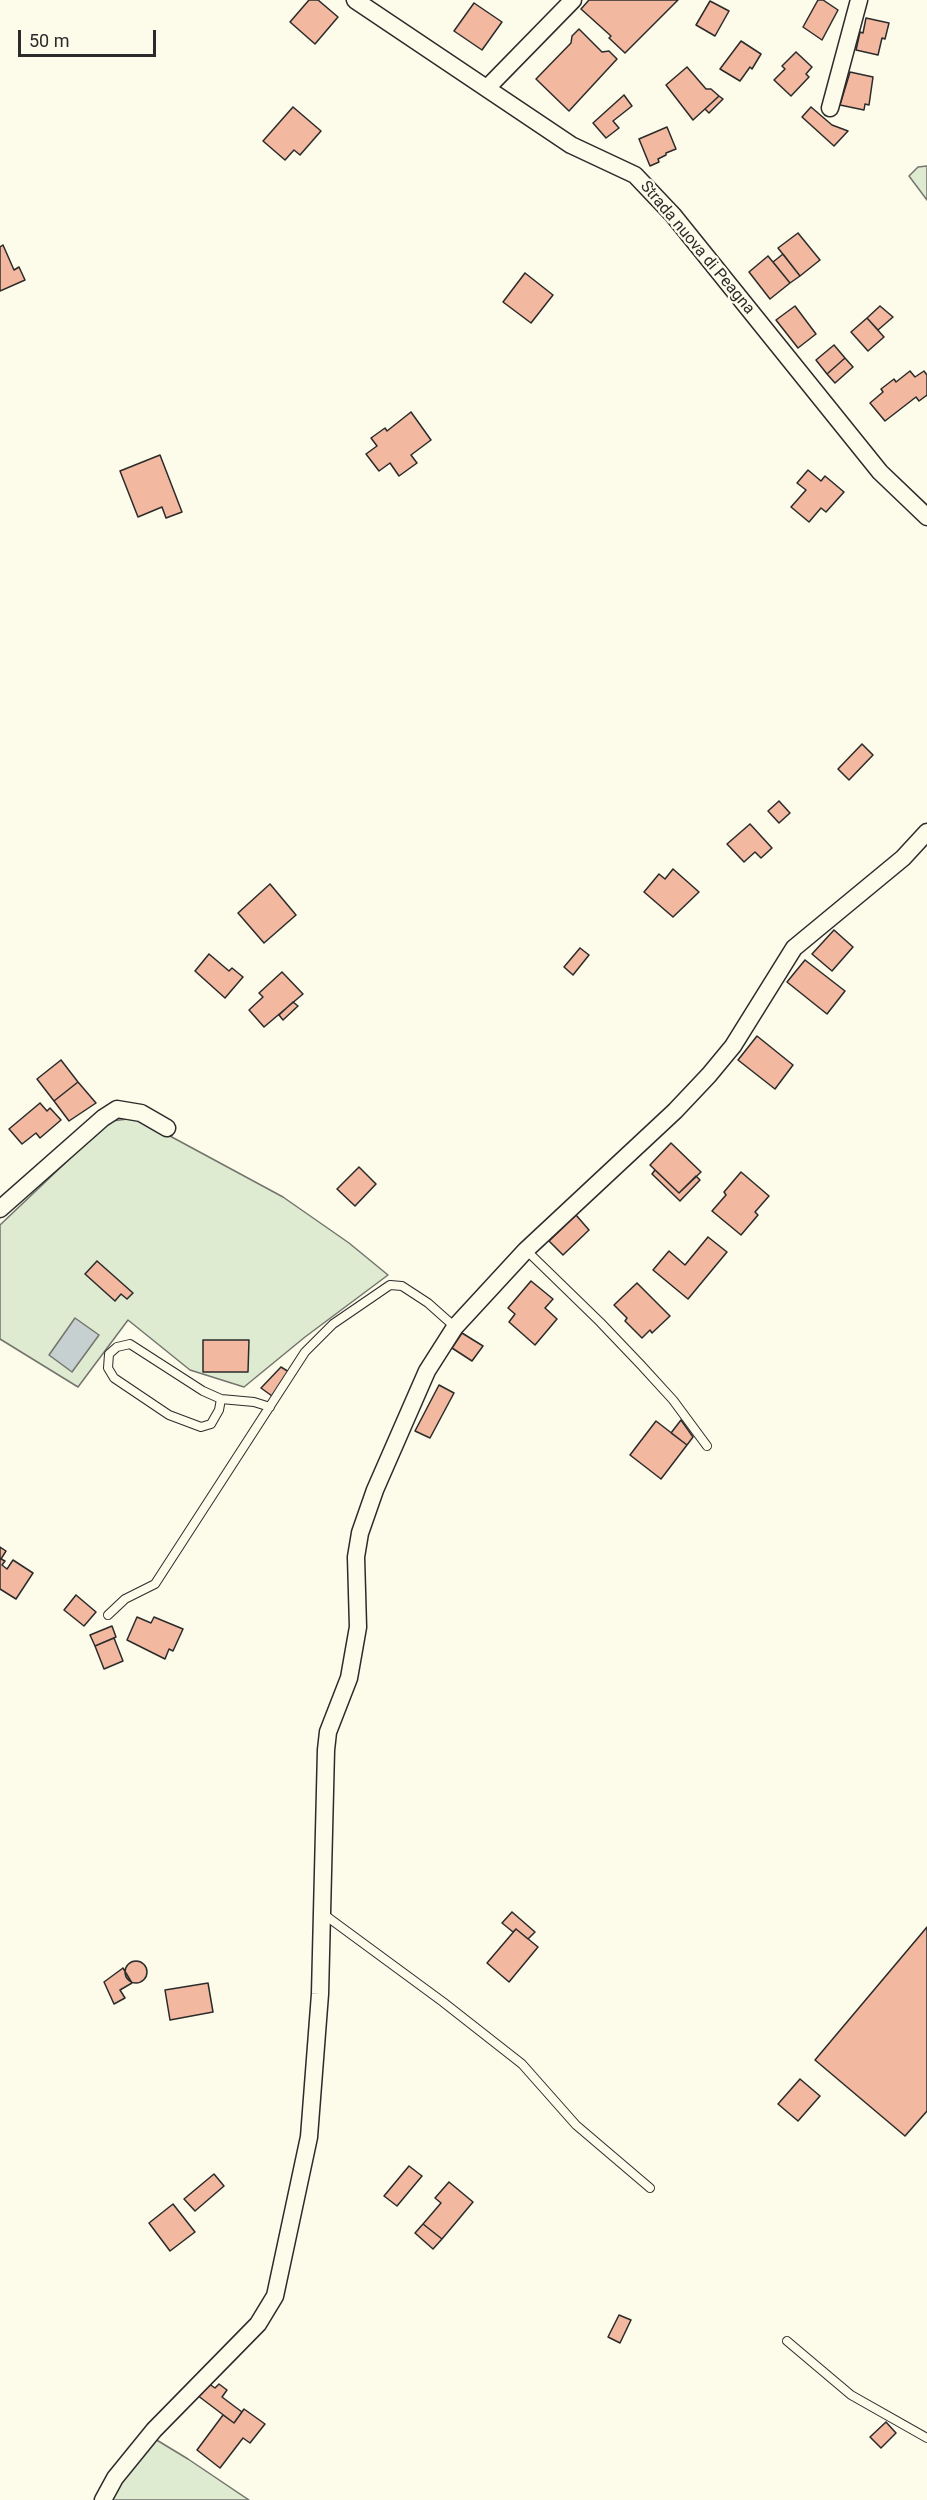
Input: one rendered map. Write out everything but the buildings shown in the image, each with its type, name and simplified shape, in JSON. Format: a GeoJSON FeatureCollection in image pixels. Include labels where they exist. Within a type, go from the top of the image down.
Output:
{"type":"FeatureCollection","features":[{"type":"Feature","properties":{"kind":"street","name":"Strada nuova di Peagna"},"geometry":{"type":"LineString","coordinates":[[355,0],[571,145],[635,175],[673,215],[880,472],[927,517]]}},
{"type":"Feature","properties":{"kind":"street"},"geometry":{"type":"LineString","coordinates":[[486,88],[573,0]]}},
{"type":"Feature","properties":{"kind":"street"},"geometry":{"type":"LineString","coordinates":[[830,108],[859,0]]}},
{"type":"Feature","properties":{"kind":"street"},"geometry":{"type":"LineString","coordinates":[[103,2500],[115,2478],[154,2430],[258,2324],[275,2296],[309,2137],[320,1994],[326,1750],[328,1732],[348,1678],[358,1627],[357,1557],[360,1533],[375,1490],[427,1371],[455,1328],[526,1250],[675,1111],[709,1075],[733,1046],[794,948],[903,858],[927,832]]}},
{"type":"Feature","properties":{"kind":"street"},"geometry":{"type":"LineString","coordinates":[[0,1209],[117,1109],[141,1113],[167,1128]]}},
{"type":"Feature","properties":{"kind":"lane"},"geometry":{"type":"LineString","coordinates":[[526,1250],[641,1365],[673,1400],[708,1446]]}},
{"type":"Feature","properties":{"kind":"lane"},"geometry":{"type":"LineString","coordinates":[[108,1615],[125,1599],[155,1584],[305,1352],[333,1324],[390,1285],[402,1286],[428,1304],[455,1328]]}},
{"type":"Feature","properties":{"kind":"lane"},"geometry":{"type":"LineString","coordinates":[[221,1399],[219,1410],[210,1424],[201,1427],[170,1415],[114,1378],[108,1368],[109,1354],[117,1347],[130,1344],[202,1391],[221,1399],[254,1402],[270,1407]]}},
{"type":"Feature","properties":{"kind":"lane"},"geometry":{"type":"LineString","coordinates":[[322,1913],[443,2002],[522,2064],[576,2125],[650,2188]]}},
{"type":"Feature","properties":{"kind":"lane"},"geometry":{"type":"LineString","coordinates":[[787,2341],[851,2395],[927,2438]]}},
{"type":"Feature","properties":{"kind":"green space"},"geometry":{"type":"Polygon","coordinates":[[[927,166],[927,200],[909,176],[918,167],[927,166]]]}},
{"type":"Feature","properties":{"kind":"green space"},"geometry":{"type":"Polygon","coordinates":[[[128,1119],[144,1122],[283,1197],[349,1243],[388,1275],[305,1337],[244,1387],[190,1370],[128,1320],[78,1387],[0,1339],[0,1225],[101,1129],[111,1121],[128,1119]]]}},
{"type":"Feature","properties":{"kind":"green space"},"geometry":{"type":"Polygon","coordinates":[[[155,2439],[249,2500],[109,2500],[118,2483],[155,2439]]]}},
{"type":"Feature","properties":{"kind":"shaded area"},"geometry":{"type":"Polygon","coordinates":[[[75,1318],[99,1335],[72,1372],[49,1355],[75,1318]]]}}]}
